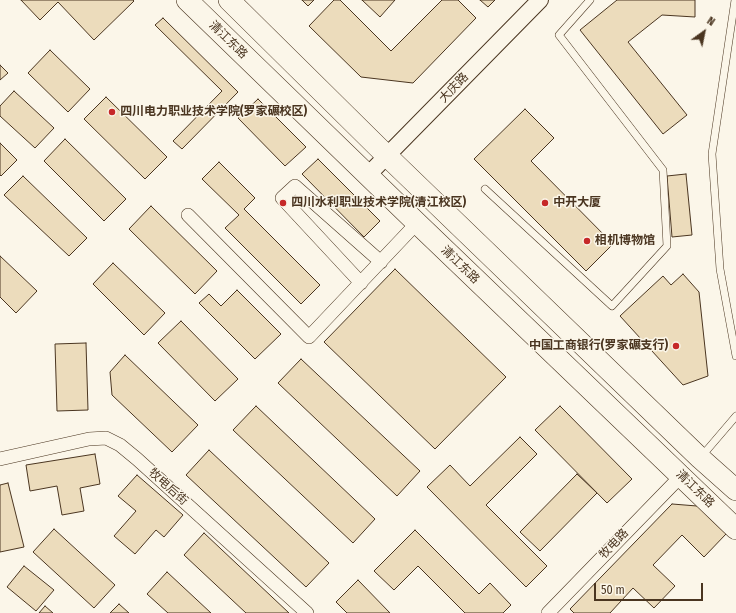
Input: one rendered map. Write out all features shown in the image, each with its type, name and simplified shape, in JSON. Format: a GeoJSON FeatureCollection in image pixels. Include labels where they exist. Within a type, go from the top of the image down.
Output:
{"type":"FeatureCollection","features":[{"type":"Feature","properties":{"kind":"main road","name":"清江东路"},"geometry":{"type":"LineString","coordinates":[[187,0],[367,176],[736,529]]}},
{"type":"Feature","properties":{"kind":"main road"},"geometry":{"type":"LineString","coordinates":[[229,0],[387,156],[700,458],[734,485]]}},
{"type":"Feature","properties":{"kind":"street","name":"大庆路"},"geometry":{"type":"LineString","coordinates":[[367,176],[540,0]]}},
{"type":"Feature","properties":{"kind":"street"},"geometry":{"type":"LineString","coordinates":[[361,282],[282,198],[295,186],[381,262]]}},
{"type":"Feature","properties":{"kind":"street"},"geometry":{"type":"LineString","coordinates":[[188,215],[309,337],[417,224]]}},
{"type":"Feature","properties":{"kind":"street","name":"牧电后街"},"geometry":{"type":"LineString","coordinates":[[0,459],[89,439],[106,438],[120,445],[307,613]]}},
{"type":"Feature","properties":{"kind":"street","name":"牧电路"},"geometry":{"type":"LineString","coordinates":[[548,613],[681,476]]}},
{"type":"Feature","properties":{"kind":"lane"},"geometry":{"type":"LineString","coordinates":[[485,189],[612,306],[667,246],[663,170],[559,35],[590,0]]}},
{"type":"Feature","properties":{"kind":"lane"},"geometry":{"type":"LineString","coordinates":[[735,0],[712,154],[720,269],[736,356]]}},
{"type":"Feature","properties":{"kind":"lane"},"geometry":{"type":"LineString","coordinates":[[700,458],[736,416]]}},
{"type":"Feature","properties":{"kind":"building"},"geometry":{"type":"Polygon","coordinates":[[[21,0],[134,1],[94,40],[58,2],[40,20],[21,0]]]}},
{"type":"Feature","properties":{"kind":"building"},"geometry":{"type":"Polygon","coordinates":[[[302,0],[314,0],[308,6],[302,0]]]}},
{"type":"Feature","properties":{"kind":"building"},"geometry":{"type":"Polygon","coordinates":[[[334,0],[340,0],[391,51],[442,0],[458,0],[476,18],[413,83],[361,77],[309,26],[334,0]]]}},
{"type":"Feature","properties":{"kind":"building"},"geometry":{"type":"Polygon","coordinates":[[[362,0],[395,0],[380,17],[362,0]]]}},
{"type":"Feature","properties":{"kind":"building"},"geometry":{"type":"Polygon","coordinates":[[[480,0],[495,0],[488,7],[480,0]]]}},
{"type":"Feature","properties":{"kind":"building"},"geometry":{"type":"Polygon","coordinates":[[[617,0],[695,0],[695,17],[662,15],[628,42],[687,115],[663,134],[580,30],[617,0]]]}},
{"type":"Feature","properties":{"kind":"building"},"geometry":{"type":"Polygon","coordinates":[[[163,18],[238,92],[182,149],[173,141],[222,91],[155,25],[163,18]]]}},
{"type":"Feature","properties":{"kind":"building"},"geometry":{"type":"Polygon","coordinates":[[[50,50],[90,89],[68,112],[28,73],[50,50]]]}},
{"type":"Feature","properties":{"kind":"building"},"geometry":{"type":"Polygon","coordinates":[[[0,65],[8,73],[0,80],[0,65]]]}},
{"type":"Feature","properties":{"kind":"building"},"geometry":{"type":"Polygon","coordinates":[[[14,91],[54,128],[35,148],[0,116],[0,106],[14,91]]]}},
{"type":"Feature","properties":{"kind":"building"},"geometry":{"type":"Polygon","coordinates":[[[106,97],[167,157],[145,179],[84,119],[106,97]]]}},
{"type":"Feature","properties":{"kind":"building"},"geometry":{"type":"Polygon","coordinates":[[[258,99],[306,147],[285,166],[238,118],[258,99]]]}},
{"type":"Feature","properties":{"kind":"building","name":"中开大厦"},"geometry":{"type":"Polygon","coordinates":[[[525,109],[554,138],[531,161],[613,244],[586,271],[474,159],[525,109]]]}},
{"type":"Feature","properties":{"kind":"building"},"geometry":{"type":"Polygon","coordinates":[[[65,139],[126,199],[104,221],[44,161],[65,139]]]}},
{"type":"Feature","properties":{"kind":"building"},"geometry":{"type":"Polygon","coordinates":[[[0,143],[17,160],[1,176],[0,175],[0,143]]]}},
{"type":"Feature","properties":{"kind":"building"},"geometry":{"type":"Polygon","coordinates":[[[318,159],[380,221],[364,237],[302,174],[318,159]]]}},
{"type":"Feature","properties":{"kind":"building"},"geometry":{"type":"Polygon","coordinates":[[[219,162],[255,198],[244,209],[320,285],[301,304],[225,228],[239,215],[202,179],[219,162]]]}},
{"type":"Feature","properties":{"kind":"building"},"geometry":{"type":"Polygon","coordinates":[[[686,174],[692,235],[672,237],[667,176],[686,174]]]}},
{"type":"Feature","properties":{"kind":"building"},"geometry":{"type":"Polygon","coordinates":[[[23,176],[87,238],[69,256],[4,195],[23,176]]]}},
{"type":"Feature","properties":{"kind":"building"},"geometry":{"type":"Polygon","coordinates":[[[151,206],[217,271],[195,294],[129,229],[151,206]]]}},
{"type":"Feature","properties":{"kind":"building"},"geometry":{"type":"Polygon","coordinates":[[[0,256],[37,291],[16,313],[0,297],[0,256]]]}},
{"type":"Feature","properties":{"kind":"building"},"geometry":{"type":"Polygon","coordinates":[[[113,263],[165,313],[144,335],[93,284],[113,263]]]}},
{"type":"Feature","properties":{"kind":"building"},"geometry":{"type":"Polygon","coordinates":[[[395,269],[506,377],[435,449],[324,342],[395,269]]]}},
{"type":"Feature","properties":{"kind":"building","name":"中国工商银行(罗家碾支行)"},"geometry":{"type":"Polygon","coordinates":[[[683,274],[699,292],[708,376],[683,385],[620,316],[663,276],[671,285],[683,274]]]}},
{"type":"Feature","properties":{"kind":"building"},"geometry":{"type":"Polygon","coordinates":[[[237,290],[281,334],[255,359],[199,303],[209,294],[221,306],[237,290]]]}},
{"type":"Feature","properties":{"kind":"building"},"geometry":{"type":"Polygon","coordinates":[[[181,321],[238,379],[215,401],[158,343],[181,321]]]}},
{"type":"Feature","properties":{"kind":"building"},"geometry":{"type":"Polygon","coordinates":[[[86,343],[88,410],[57,411],[55,344],[86,343]]]}},
{"type":"Feature","properties":{"kind":"building"},"geometry":{"type":"Polygon","coordinates":[[[125,355],[198,425],[172,452],[112,395],[110,372],[125,355]]]}},
{"type":"Feature","properties":{"kind":"building"},"geometry":{"type":"Polygon","coordinates":[[[301,359],[420,471],[397,496],[278,383],[301,359]]]}},
{"type":"Feature","properties":{"kind":"building"},"geometry":{"type":"Polygon","coordinates":[[[256,406],[375,519],[353,543],[233,430],[256,406]]]}},
{"type":"Feature","properties":{"kind":"building"},"geometry":{"type":"Polygon","coordinates":[[[560,406],[632,479],[607,503],[535,430],[560,406]]]}},
{"type":"Feature","properties":{"kind":"building"},"geometry":{"type":"Polygon","coordinates":[[[520,437],[537,454],[486,505],[547,566],[526,587],[427,487],[450,465],[470,486],[520,437]]]}},
{"type":"Feature","properties":{"kind":"building"},"geometry":{"type":"Polygon","coordinates":[[[209,450],[329,563],[306,587],[186,475],[209,450]]]}},
{"type":"Feature","properties":{"kind":"building"},"geometry":{"type":"Polygon","coordinates":[[[95,454],[100,484],[80,488],[84,511],[62,515],[57,486],[30,491],[26,465],[95,454]]]}},
{"type":"Feature","properties":{"kind":"building"},"geometry":{"type":"Polygon","coordinates":[[[577,474],[597,493],[540,551],[520,532],[577,474]]]}},
{"type":"Feature","properties":{"kind":"building"},"geometry":{"type":"Polygon","coordinates":[[[137,475],[183,515],[164,537],[156,530],[135,554],[114,536],[136,511],[118,496],[137,475]]]}},
{"type":"Feature","properties":{"kind":"building"},"geometry":{"type":"Polygon","coordinates":[[[8,483],[24,547],[0,552],[0,485],[8,483]]]}},
{"type":"Feature","properties":{"kind":"building"},"geometry":{"type":"Polygon","coordinates":[[[672,504],[697,506],[726,534],[704,557],[682,535],[653,565],[675,586],[654,608],[633,588],[610,613],[574,613],[570,609],[672,504]]]}},
{"type":"Feature","properties":{"kind":"building"},"geometry":{"type":"Polygon","coordinates":[[[54,529],[115,585],[94,608],[33,552],[54,529]]]}},
{"type":"Feature","properties":{"kind":"building"},"geometry":{"type":"Polygon","coordinates":[[[415,530],[479,594],[490,583],[511,605],[503,613],[465,613],[418,566],[394,590],[374,571],[415,530]]]}},
{"type":"Feature","properties":{"kind":"building"},"geometry":{"type":"Polygon","coordinates":[[[204,533],[289,613],[246,613],[184,555],[204,533]]]}},
{"type":"Feature","properties":{"kind":"building"},"geometry":{"type":"Polygon","coordinates":[[[24,566],[54,590],[36,611],[7,587],[24,566]]]}},
{"type":"Feature","properties":{"kind":"building"},"geometry":{"type":"Polygon","coordinates":[[[167,572],[211,613],[168,613],[147,594],[167,572]]]}},
{"type":"Feature","properties":{"kind":"building"},"geometry":{"type":"Polygon","coordinates":[[[358,580],[390,613],[347,613],[336,602],[358,580]]]}},
{"type":"Feature","properties":{"kind":"building"},"geometry":{"type":"Polygon","coordinates":[[[119,604],[129,613],[110,613],[119,604]]]}},
{"type":"Feature","properties":{"kind":"building"},"geometry":{"type":"Polygon","coordinates":[[[45,606],[53,613],[39,613],[45,606]]]}},
{"type":"Feature","properties":{"kind":"place","name":"四川电力职业技术学院(罗家碾校区)"},"geometry":{"type":"Point","coordinates":[112,112]}},
{"type":"Feature","properties":{"kind":"place","name":"四川水利职业技术学院(清江校区)"},"geometry":{"type":"Point","coordinates":[283,203]}},
{"type":"Feature","properties":{"kind":"place","name":"中开大厦"},"geometry":{"type":"Point","coordinates":[545,203]}},
{"type":"Feature","properties":{"kind":"place","name":"相机博物馆"},"geometry":{"type":"Point","coordinates":[587,241]}},
{"type":"Feature","properties":{"kind":"place","name":"中国工商银行(罗家碾支行)"},"geometry":{"type":"Point","coordinates":[676,346]}}]}
